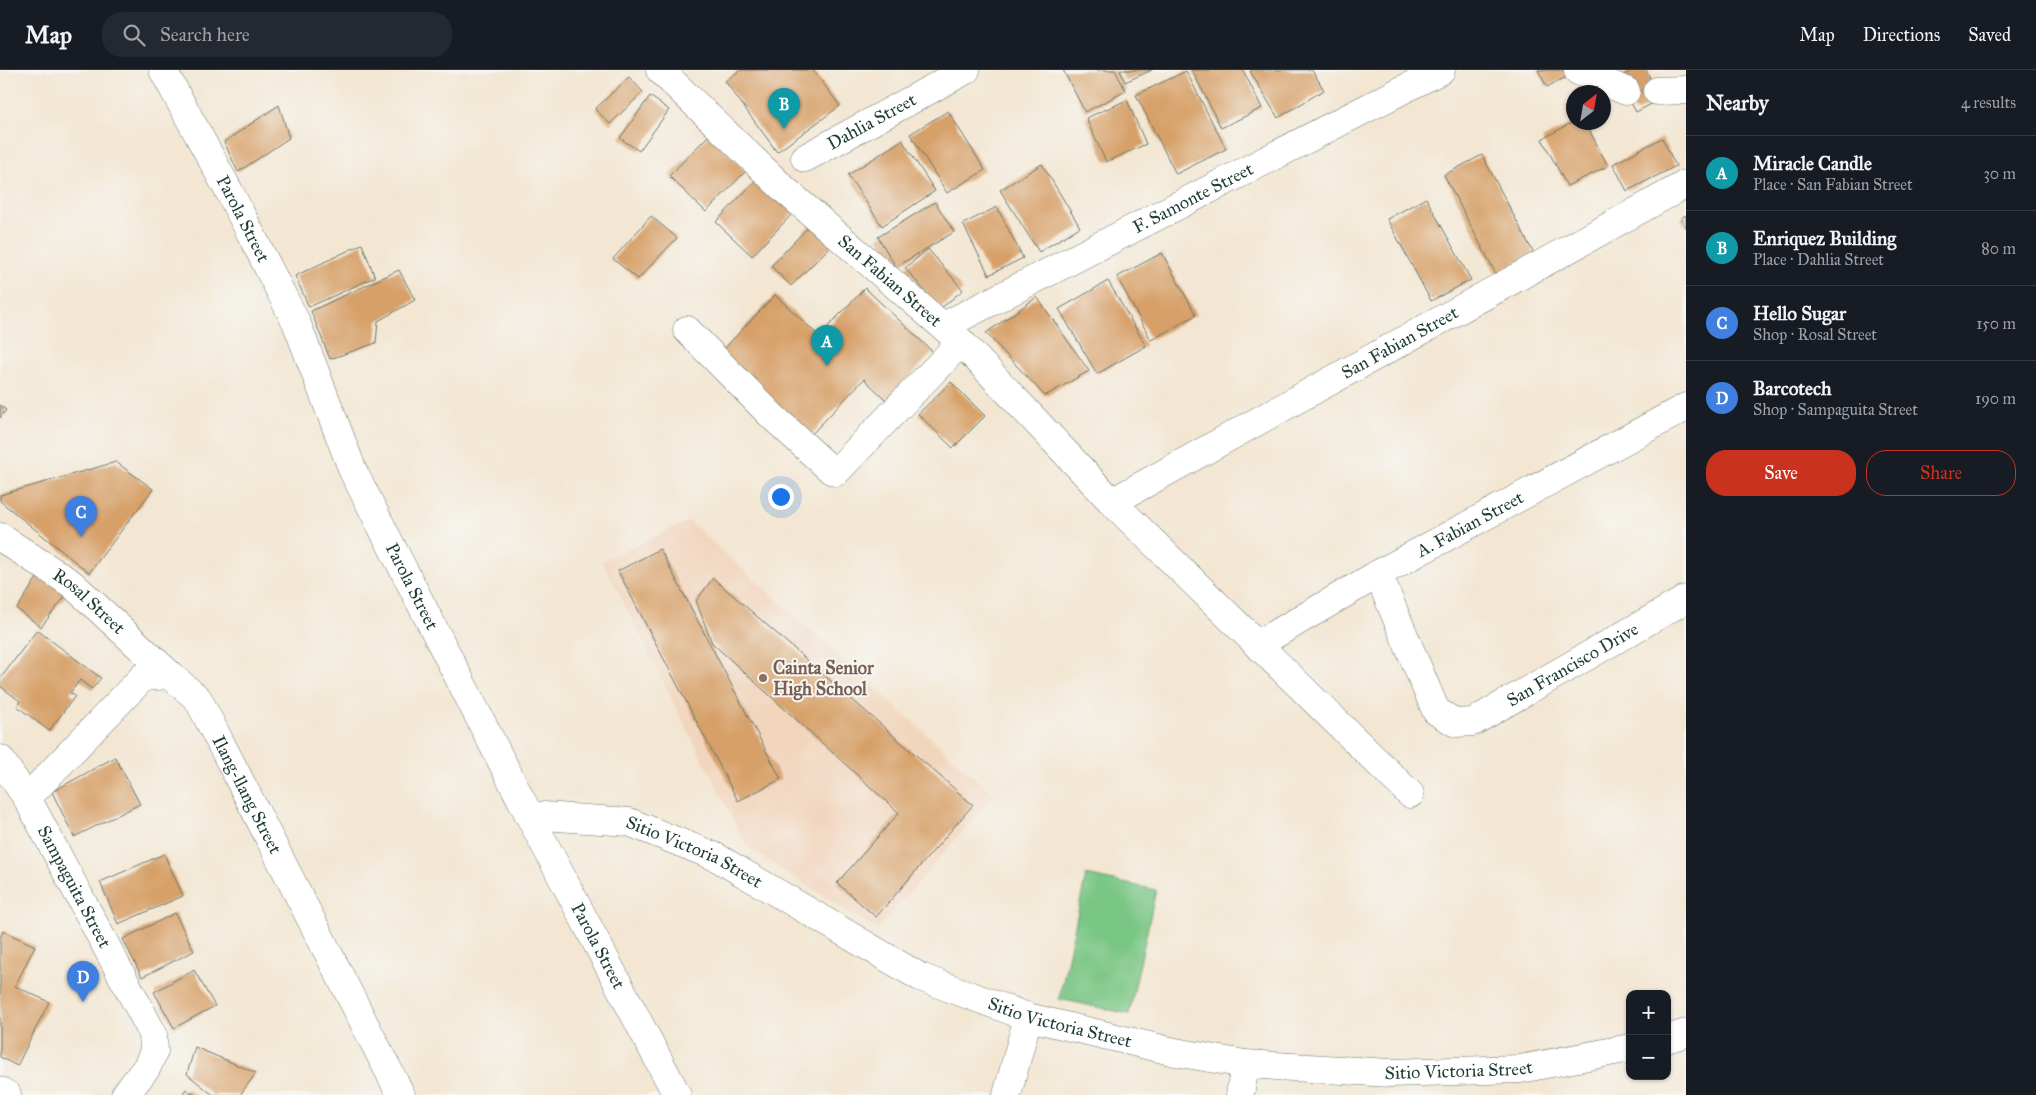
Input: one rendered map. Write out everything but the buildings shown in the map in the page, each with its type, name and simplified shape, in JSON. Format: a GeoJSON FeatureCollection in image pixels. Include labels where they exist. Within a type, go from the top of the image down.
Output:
{"type":"FeatureCollection","features":[{"type":"Feature","properties":{"kind":"street","name":"Parola Street"},"geometry":{"type":"LineString","coordinates":[[163,70],[230,193],[296,322],[353,470],[529,815],[677,1095]]}},
{"type":"Feature","properties":{"kind":"street","name":"San Fabian Street"},"geometry":{"type":"LineString","coordinates":[[660,70],[785,190],[953,334],[1112,502],[1410,794]]}},
{"type":"Feature","properties":{"kind":"street","name":"Dahlia Street"},"geometry":{"type":"LineString","coordinates":[[804,158],[922,81],[966,70]]}},
{"type":"Feature","properties":{"kind":"street","name":"F. Samonte Street"},"geometry":{"type":"LineString","coordinates":[[687,330],[772,416],[831,470],[836,472],[953,334],[1441,70]]}},
{"type":"Feature","properties":{"kind":"street"},"geometry":{"type":"LineString","coordinates":[[1578,71],[1626,92]]}},
{"type":"Feature","properties":{"kind":"street"},"geometry":{"type":"LineString","coordinates":[[1657,92],[1686,90]]}},
{"type":"Feature","properties":{"kind":"street","name":"San Fabian Street"},"geometry":{"type":"LineString","coordinates":[[1112,502],[1686,184]]}},
{"type":"Feature","properties":{"kind":"street","name":"A. Fabian Street"},"geometry":{"type":"LineString","coordinates":[[1257,645],[1378,574],[1686,407]]}},
{"type":"Feature","properties":{"kind":"street","name":"Rosal Street"},"geometry":{"type":"LineString","coordinates":[[0,537],[72,584],[170,676]]}},
{"type":"Feature","properties":{"kind":"street","name":"San Francisco Drive"},"geometry":{"type":"LineString","coordinates":[[1378,574],[1436,711],[1456,723],[1473,722],[1686,599]]}},
{"type":"Feature","properties":{"kind":"street"},"geometry":{"type":"LineString","coordinates":[[27,798],[144,677],[170,676]]}},
{"type":"Feature","properties":{"kind":"street","name":"Ilang-llang Street"},"geometry":{"type":"LineString","coordinates":[[170,676],[198,699],[402,1095]]}},
{"type":"Feature","properties":{"kind":"street","name":"Sampaguita Street"},"geometry":{"type":"LineString","coordinates":[[0,759],[27,798],[153,1034],[154,1051],[147,1067],[125,1095]]}},
{"type":"Feature","properties":{"kind":"street","name":"Sitio Victoria Street"},"geometry":{"type":"LineString","coordinates":[[529,815],[628,822],[716,857],[920,977],[1028,1017],[1175,1052],[1245,1064],[1390,1074],[1520,1069],[1626,1049]]}},
{"type":"Feature","properties":{"kind":"street"},"geometry":{"type":"LineString","coordinates":[[1007,1095],[1028,1017]]}},
{"type":"Feature","properties":{"kind":"street"},"geometry":{"type":"LineString","coordinates":[[1671,1038],[1686,1033]]}},
{"type":"Feature","properties":{"kind":"street"},"geometry":{"type":"LineString","coordinates":[[1240,1095],[1245,1064]]}},
{"type":"Feature","properties":{"kind":"street"},"geometry":{"type":"LineString","coordinates":[[0,1092],[7,1095]]}},
{"type":"Feature","properties":{"kind":"shaded area","name":"Cainta Senior High School"},"geometry":{"type":"Polygon","coordinates":[[[689,521],[994,795],[877,930],[747,847],[602,561],[689,521]]]}},
{"type":"Feature","properties":{"kind":"green space"},"geometry":{"type":"Polygon","coordinates":[[[1086,875],[1156,890],[1129,1014],[1059,999],[1086,875]]]}},
{"type":"Feature","properties":{"kind":"place","name":"Enriquez Building"},"geometry":{"type":"Point","coordinates":[784,129]}},
{"type":"Feature","properties":{"kind":"place","name":"Miracle Candle"},"geometry":{"type":"Point","coordinates":[827,366]}},
{"type":"Feature","properties":{"kind":"place","name":"Hello Sugar"},"geometry":{"type":"Point","coordinates":[81,537]}},
{"type":"Feature","properties":{"kind":"place","name":"Cainta Senior High School"},"geometry":{"type":"Point","coordinates":[763,678]}},
{"type":"Feature","properties":{"kind":"place","name":"Barcotech"},"geometry":{"type":"Point","coordinates":[83,1002]}}]}
